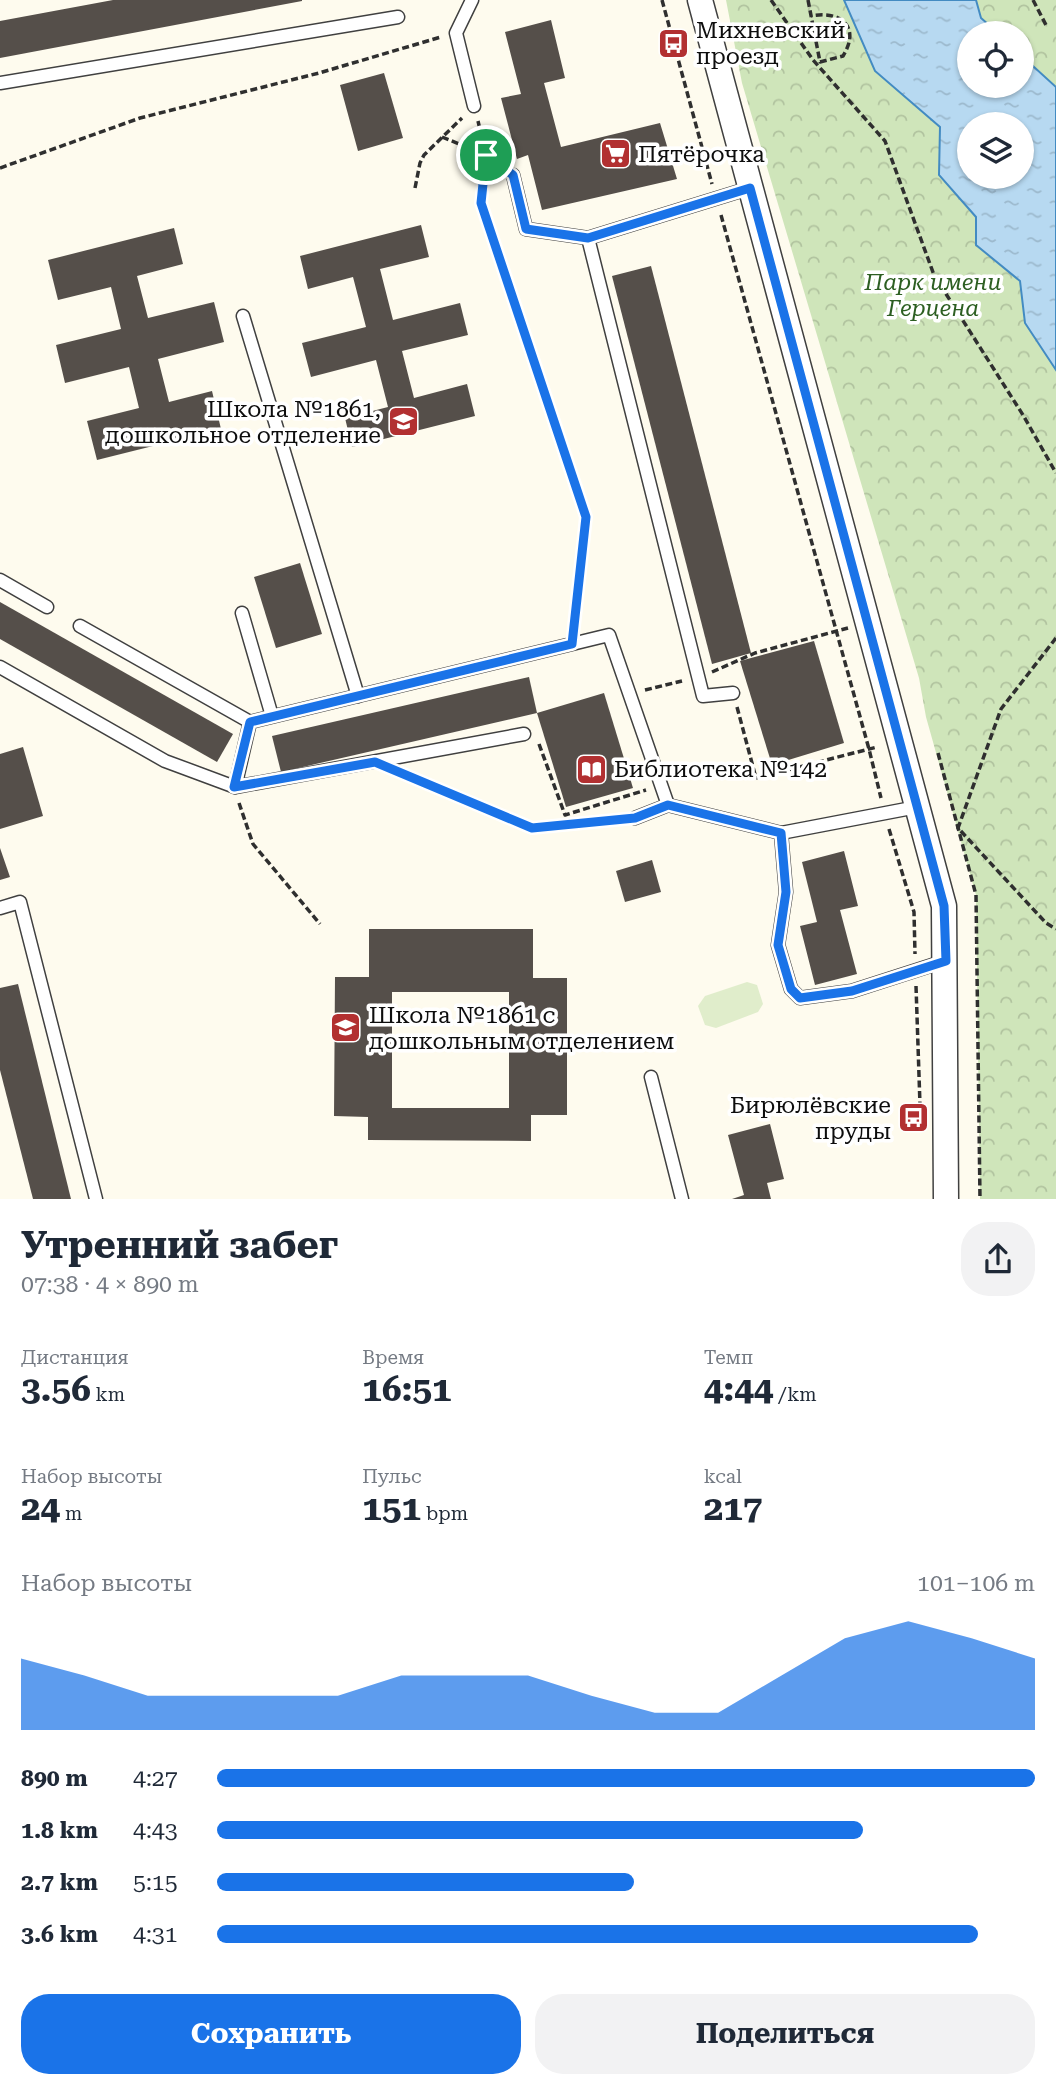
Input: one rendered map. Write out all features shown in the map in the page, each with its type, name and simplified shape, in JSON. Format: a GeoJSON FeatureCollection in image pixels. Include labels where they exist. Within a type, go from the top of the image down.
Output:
{"type":"FeatureCollection","features":[{"type":"Feature","properties":{"kind":"street"},"geometry":{"type":"LineString","coordinates":[[700,0],[944,906],[946,1199]]}},
{"type":"Feature","properties":{"kind":"lane"},"geometry":{"type":"LineString","coordinates":[[472,0],[456,33],[474,106]]}},
{"type":"Feature","properties":{"kind":"lane"},"geometry":{"type":"LineString","coordinates":[[0,83],[398,17]]}},
{"type":"Feature","properties":{"kind":"lane"},"geometry":{"type":"LineString","coordinates":[[513,175],[526,229],[588,238],[750,188]]}},
{"type":"Feature","properties":{"kind":"lane"},"geometry":{"type":"LineString","coordinates":[[588,238],[703,696],[733,693]]}},
{"type":"Feature","properties":{"kind":"lane"},"geometry":{"type":"LineString","coordinates":[[243,316],[358,696]]}},
{"type":"Feature","properties":{"kind":"lane"},"geometry":{"type":"LineString","coordinates":[[0,580],[47,607]]}},
{"type":"Feature","properties":{"kind":"lane"},"geometry":{"type":"LineString","coordinates":[[242,613],[272,716]]}},
{"type":"Feature","properties":{"kind":"lane"},"geometry":{"type":"LineString","coordinates":[[80,626],[250,722],[609,635],[668,805]]}},
{"type":"Feature","properties":{"kind":"lane"},"geometry":{"type":"LineString","coordinates":[[0,667],[165,761],[234,787],[524,734]]}},
{"type":"Feature","properties":{"kind":"lane"},"geometry":{"type":"LineString","coordinates":[[234,787],[250,722]]}},
{"type":"Feature","properties":{"kind":"lane"},"geometry":{"type":"LineString","coordinates":[[635,818],[668,805],[781,833],[917,807]]}},
{"type":"Feature","properties":{"kind":"lane"},"geometry":{"type":"LineString","coordinates":[[781,833],[786,892],[778,945],[791,989],[800,998],[852,991],[946,961]]}},
{"type":"Feature","properties":{"kind":"lane"},"geometry":{"type":"LineString","coordinates":[[0,908],[20,902],[96,1199]]}},
{"type":"Feature","properties":{"kind":"lane"},"geometry":{"type":"LineString","coordinates":[[651,1077],[682,1199]]}},
{"type":"Feature","properties":{"kind":"path"},"geometry":{"type":"LineString","coordinates":[[662,0],[914,912],[920,1105]]}},
{"type":"Feature","properties":{"kind":"path"},"geometry":{"type":"LineString","coordinates":[[771,0],[813,60],[885,141],[934,275],[1023,415],[1056,473]]}},
{"type":"Feature","properties":{"kind":"path"},"geometry":{"type":"LineString","coordinates":[[808,0],[811,16],[820,62],[843,56],[850,45],[848,28],[842,20],[834,15],[811,16]]}},
{"type":"Feature","properties":{"kind":"path"},"geometry":{"type":"LineString","coordinates":[[1033,0],[1046,25]]}},
{"type":"Feature","properties":{"kind":"path"},"geometry":{"type":"LineString","coordinates":[[0,168],[140,118],[319,73],[456,33]]}},
{"type":"Feature","properties":{"kind":"path"},"geometry":{"type":"LineString","coordinates":[[415,188],[424,155],[474,106]]}},
{"type":"Feature","properties":{"kind":"path"},"geometry":{"type":"LineString","coordinates":[[474,106],[486,155],[481,203],[586,517],[572,644]]}},
{"type":"Feature","properties":{"kind":"path"},"geometry":{"type":"LineString","coordinates":[[442,137],[486,155],[513,175]]}},
{"type":"Feature","properties":{"kind":"path"},"geometry":{"type":"LineString","coordinates":[[629,693],[698,677],[755,653],[867,623]]}},
{"type":"Feature","properties":{"kind":"path"},"geometry":{"type":"LineString","coordinates":[[958,828],[1002,709],[1056,638]]}},
{"type":"Feature","properties":{"kind":"path"},"geometry":{"type":"LineString","coordinates":[[733,693],[756,778],[899,741]]}},
{"type":"Feature","properties":{"kind":"path"},"geometry":{"type":"LineString","coordinates":[[524,734],[534,732],[565,815],[661,785]]}},
{"type":"Feature","properties":{"kind":"path"},"geometry":{"type":"LineString","coordinates":[[938,753],[976,895],[980,1199]]}},
{"type":"Feature","properties":{"kind":"path"},"geometry":{"type":"LineString","coordinates":[[375,762],[532,828],[635,818]]}},
{"type":"Feature","properties":{"kind":"path"},"geometry":{"type":"LineString","coordinates":[[234,787],[253,844],[320,924]]}},
{"type":"Feature","properties":{"kind":"path"},"geometry":{"type":"LineString","coordinates":[[958,828],[1046,923],[1056,929]]}},
{"type":"Feature","properties":{"kind":"green space","name":"Парк имени Герцена"},"geometry":{"type":"Polygon","coordinates":[[[726,0],[1056,0],[1056,1199],[980,1199],[976,895],[926,717],[919,678],[742,83],[726,0]]]}},
{"type":"Feature","properties":{"kind":"green space"},"geometry":{"type":"Polygon","coordinates":[[[747,982],[757,985],[763,1004],[758,1012],[716,1028],[705,1025],[698,1006],[705,996],[747,982]]]}},
{"type":"Feature","properties":{"kind":"water"},"geometry":{"type":"Polygon","coordinates":[[[844,0],[976,0],[984,21],[957,21],[957,98],[1034,98],[1034,67],[1056,87],[1056,370],[1025,323],[1020,281],[976,245],[976,217],[939,175],[940,127],[875,71],[844,0]]]}},
{"type":"Feature","properties":{"kind":"building"},"geometry":{"type":"Polygon","coordinates":[[[113,0],[302,1],[0,58],[0,21],[113,0]]]}},
{"type":"Feature","properties":{"kind":"building"},"geometry":{"type":"Polygon","coordinates":[[[551,20],[565,78],[544,83],[561,147],[660,123],[677,179],[542,210],[528,155],[517,159],[501,98],[521,94],[505,32],[551,20]]]}},
{"type":"Feature","properties":{"kind":"building"},"geometry":{"type":"Polygon","coordinates":[[[384,73],[403,138],[358,151],[340,85],[384,73]]]}},
{"type":"Feature","properties":{"kind":"building"},"geometry":{"type":"Polygon","coordinates":[[[421,225],[429,257],[380,269],[393,320],[460,303],[468,335],[402,351],[414,398],[467,384],[475,416],[352,447],[345,418],[388,407],[376,360],[311,377],[302,343],[366,327],[353,277],[308,289],[300,256],[421,225]]]}},
{"type":"Feature","properties":{"kind":"building"},"geometry":{"type":"Polygon","coordinates":[[[174,228],[183,264],[137,276],[148,318],[214,302],[224,342],[158,359],[169,402],[212,391],[221,429],[97,460],[87,421],[139,408],[129,367],[65,383],[56,345],[121,329],[111,287],[58,300],[48,260],[174,228]]]}},
{"type":"Feature","properties":{"kind":"building"},"geometry":{"type":"Polygon","coordinates":[[[651,266],[751,653],[712,664],[612,276],[651,266]]]}},
{"type":"Feature","properties":{"kind":"building"},"geometry":{"type":"Polygon","coordinates":[[[300,563],[322,634],[276,648],[254,577],[300,563]]]}},
{"type":"Feature","properties":{"kind":"building"},"geometry":{"type":"Polygon","coordinates":[[[0,602],[233,734],[217,762],[0,639],[0,602]]]}},
{"type":"Feature","properties":{"kind":"building"},"geometry":{"type":"Polygon","coordinates":[[[814,641],[844,743],[772,765],[740,661],[814,641]]]}},
{"type":"Feature","properties":{"kind":"building"},"geometry":{"type":"Polygon","coordinates":[[[529,677],[537,713],[281,772],[272,736],[529,677]]]}},
{"type":"Feature","properties":{"kind":"building"},"geometry":{"type":"Polygon","coordinates":[[[604,693],[633,788],[566,807],[537,713],[604,693]]]}},
{"type":"Feature","properties":{"kind":"building"},"geometry":{"type":"Polygon","coordinates":[[[23,747],[43,816],[0,829],[0,754],[23,747]]]}},
{"type":"Feature","properties":{"kind":"building"},"geometry":{"type":"Polygon","coordinates":[[[0,848],[10,877],[0,880],[0,848]]]}},
{"type":"Feature","properties":{"kind":"building"},"geometry":{"type":"Polygon","coordinates":[[[844,851],[858,906],[840,910],[857,974],[815,985],[800,926],[817,922],[802,862],[844,851]]]}},
{"type":"Feature","properties":{"kind":"building"},"geometry":{"type":"Polygon","coordinates":[[[652,860],[661,892],[625,902],[616,871],[652,860]]]}},
{"type":"Feature","properties":{"kind":"building"},"geometry":{"type":"Polygon","coordinates":[[[369,929],[533,929],[533,978],[567,978],[567,1115],[531,1115],[531,1141],[368,1140],[368,1117],[334,1116],[335,977],[369,977],[369,929]],[[392,992],[392,1108],[509,1108],[509,992],[392,992]]]}},
{"type":"Feature","properties":{"kind":"building"},"geometry":{"type":"Polygon","coordinates":[[[18,984],[71,1199],[33,1199],[0,1070],[0,988],[18,984]]]}},
{"type":"Feature","properties":{"kind":"building"},"geometry":{"type":"Polygon","coordinates":[[[770,1124],[784,1179],[767,1183],[771,1199],[732,1199],[744,1195],[728,1135],[770,1124]]]}},
{"type":"Feature","properties":{"kind":"place","name":"Михневский проезд"},"geometry":{"type":"Point","coordinates":[673,43]}},
{"type":"Feature","properties":{"kind":"place","name":"Пятёрочка"},"geometry":{"type":"Point","coordinates":[615,154]}},
{"type":"Feature","properties":{"kind":"place","name":"Школа №1861, дошкольное отделение"},"geometry":{"type":"Point","coordinates":[404,422]}},
{"type":"Feature","properties":{"kind":"place","name":"Библиотека №142"},"geometry":{"type":"Point","coordinates":[591,769]}},
{"type":"Feature","properties":{"kind":"place","name":"Школа №1861 с дошкольным отделением"},"geometry":{"type":"Point","coordinates":[346,1028]}},
{"type":"Feature","properties":{"kind":"place","name":"Бирюлёвские пруды"},"geometry":{"type":"Point","coordinates":[914,1118]}},
{"type":"Feature","properties":{"kind":"route"},"geometry":{"type":"LineString","coordinates":[[486,155],[513,175],[526,229],[588,238],[750,188],[944,906],[946,961],[852,991],[800,998],[791,989],[778,945],[786,892],[781,833],[668,805],[635,818],[532,828],[375,762],[234,787],[250,722],[572,644],[586,517],[481,203],[486,155]]}}]}
